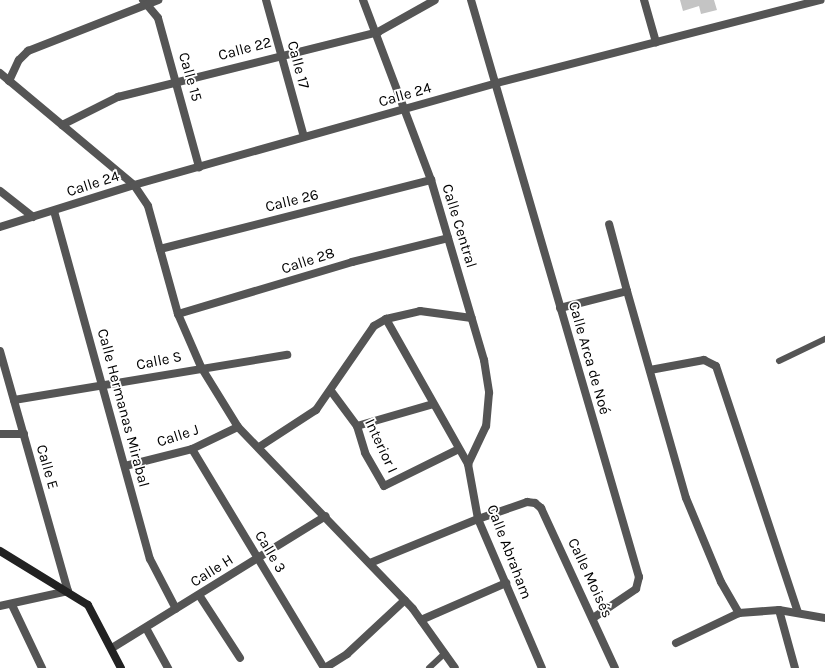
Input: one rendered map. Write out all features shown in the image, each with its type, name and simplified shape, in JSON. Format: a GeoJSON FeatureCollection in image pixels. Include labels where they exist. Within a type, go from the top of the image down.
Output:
{"type":"FeatureCollection","features":[{"type":"Feature","properties":{"kind":"street"},"geometry":{"type":"LineString","coordinates":[[9,81],[19,60],[28,51],[146,2],[158,0]]}},
{"type":"Feature","properties":{"kind":"street","name":"Calle 17"},"geometry":{"type":"LineString","coordinates":[[266,0],[304,137]]}},
{"type":"Feature","properties":{"kind":"street","name":"Calle Central"},"geometry":{"type":"LineString","coordinates":[[363,0],[378,32],[431,180],[472,318],[489,394],[486,426],[468,464]]}},
{"type":"Feature","properties":{"kind":"street","name":"Calle 22"},"geometry":{"type":"LineString","coordinates":[[62,125],[94,106],[281,54],[378,32],[435,0]]}},
{"type":"Feature","properties":{"kind":"street","name":"Calle Arca de Noé"},"geometry":{"type":"LineString","coordinates":[[471,0],[497,83],[560,308],[639,577],[636,589],[593,618]]}},
{"type":"Feature","properties":{"kind":"street"},"geometry":{"type":"LineString","coordinates":[[644,0],[656,42]]}},
{"type":"Feature","properties":{"kind":"street","name":"Calle 24"},"geometry":{"type":"LineString","coordinates":[[0,227],[134,185],[497,83],[821,0]]}},
{"type":"Feature","properties":{"kind":"street","name":"Calle 15"},"geometry":{"type":"LineString","coordinates":[[146,2],[158,18],[177,82],[199,167]]}},
{"type":"Feature","properties":{"kind":"street"},"geometry":{"type":"LineString","coordinates":[[0,73],[134,185],[148,206],[178,314],[201,367],[238,427],[326,516],[405,600],[455,668]]}},
{"type":"Feature","properties":{"kind":"street","name":"Calle 26"},"geometry":{"type":"LineString","coordinates":[[160,249],[431,180]]}},
{"type":"Feature","properties":{"kind":"street"},"geometry":{"type":"LineString","coordinates":[[0,191],[33,217]]}},
{"type":"Feature","properties":{"kind":"street","name":"Calle Hermanas Mirabal"},"geometry":{"type":"LineString","coordinates":[[54,211],[150,558],[176,609]]}},
{"type":"Feature","properties":{"kind":"street"},"geometry":{"type":"LineString","coordinates":[[609,224],[686,498],[721,582],[739,613]]}},
{"type":"Feature","properties":{"kind":"street","name":"Calle 28"},"geometry":{"type":"LineString","coordinates":[[178,314],[352,262],[448,238]]}},
{"type":"Feature","properties":{"kind":"street"},"geometry":{"type":"LineString","coordinates":[[560,308],[627,291]]}},
{"type":"Feature","properties":{"kind":"street"},"geometry":{"type":"LineString","coordinates":[[259,447],[316,410],[331,391],[374,326],[386,319],[420,311],[472,318]]}},
{"type":"Feature","properties":{"kind":"street","name":"Calle Abraham"},"geometry":{"type":"LineString","coordinates":[[386,319],[415,365],[457,450],[468,464],[478,518],[542,668]]}},
{"type":"Feature","properties":{"kind":"street","name":"Calle E"},"geometry":{"type":"LineString","coordinates":[[0,351],[68,591]]}},
{"type":"Feature","properties":{"kind":"street","name":"Calle S"},"geometry":{"type":"LineString","coordinates":[[14,400],[103,386],[201,367],[287,355]]}},
{"type":"Feature","properties":{"kind":"street"},"geometry":{"type":"LineString","coordinates":[[650,370],[704,360],[716,366],[798,613]]}},
{"type":"Feature","properties":{"kind":"street","name":"Interior I"},"geometry":{"type":"LineString","coordinates":[[331,391],[357,426],[365,453],[384,486],[457,450]]}},
{"type":"Feature","properties":{"kind":"street"},"geometry":{"type":"LineString","coordinates":[[357,426],[433,404]]}},
{"type":"Feature","properties":{"kind":"street","name":"Calle J"},"geometry":{"type":"LineString","coordinates":[[125,466],[192,449],[238,427]]}},
{"type":"Feature","properties":{"kind":"street"},"geometry":{"type":"LineString","coordinates":[[0,434],[24,434]]}},
{"type":"Feature","properties":{"kind":"street","name":"Calle 3"},"geometry":{"type":"LineString","coordinates":[[192,449],[324,668]]}},
{"type":"Feature","properties":{"kind":"street","name":"Calle Moisés"},"geometry":{"type":"LineString","coordinates":[[478,518],[527,502],[535,503],[593,618],[614,666]]}},
{"type":"Feature","properties":{"kind":"street","name":"Calle H"},"geometry":{"type":"LineString","coordinates":[[112,648],[326,516]]}},
{"type":"Feature","properties":{"kind":"street"},"geometry":{"type":"LineString","coordinates":[[370,563],[478,518]]}},
{"type":"Feature","properties":{"kind":"street"},"geometry":{"type":"LineString","coordinates":[[0,551],[68,591],[88,605],[112,648],[121,668]]}},
{"type":"Feature","properties":{"kind":"street"},"geometry":{"type":"LineString","coordinates":[[421,620],[506,583]]}},
{"type":"Feature","properties":{"kind":"street"},"geometry":{"type":"LineString","coordinates":[[0,606],[12,605],[68,591]]}},
{"type":"Feature","properties":{"kind":"street"},"geometry":{"type":"LineString","coordinates":[[199,595],[240,658]]}},
{"type":"Feature","properties":{"kind":"street"},"geometry":{"type":"LineString","coordinates":[[324,668],[347,654],[405,600]]}},
{"type":"Feature","properties":{"kind":"street"},"geometry":{"type":"LineString","coordinates":[[12,605],[42,668]]}},
{"type":"Feature","properties":{"kind":"street"},"geometry":{"type":"LineString","coordinates":[[779,610],[795,668]]}},
{"type":"Feature","properties":{"kind":"street"},"geometry":{"type":"LineString","coordinates":[[676,643],[739,613],[779,610],[825,618]]}},
{"type":"Feature","properties":{"kind":"street"},"geometry":{"type":"LineString","coordinates":[[146,628],[168,668]]}},
{"type":"Feature","properties":{"kind":"street"},"geometry":{"type":"LineString","coordinates":[[614,666],[622,668]]}},
{"type":"Feature","properties":{"kind":"lane"},"geometry":{"type":"LineString","coordinates":[[779,361],[825,339]]}},
{"type":"Feature","properties":{"kind":"lane"},"geometry":{"type":"LineString","coordinates":[[429,668],[445,653]]}},
{"type":"Feature","properties":{"kind":"building"},"geometry":{"type":"Polygon","coordinates":[[[680,0],[714,0],[717,10],[701,14],[699,6],[683,11],[680,0]]]}}]}
